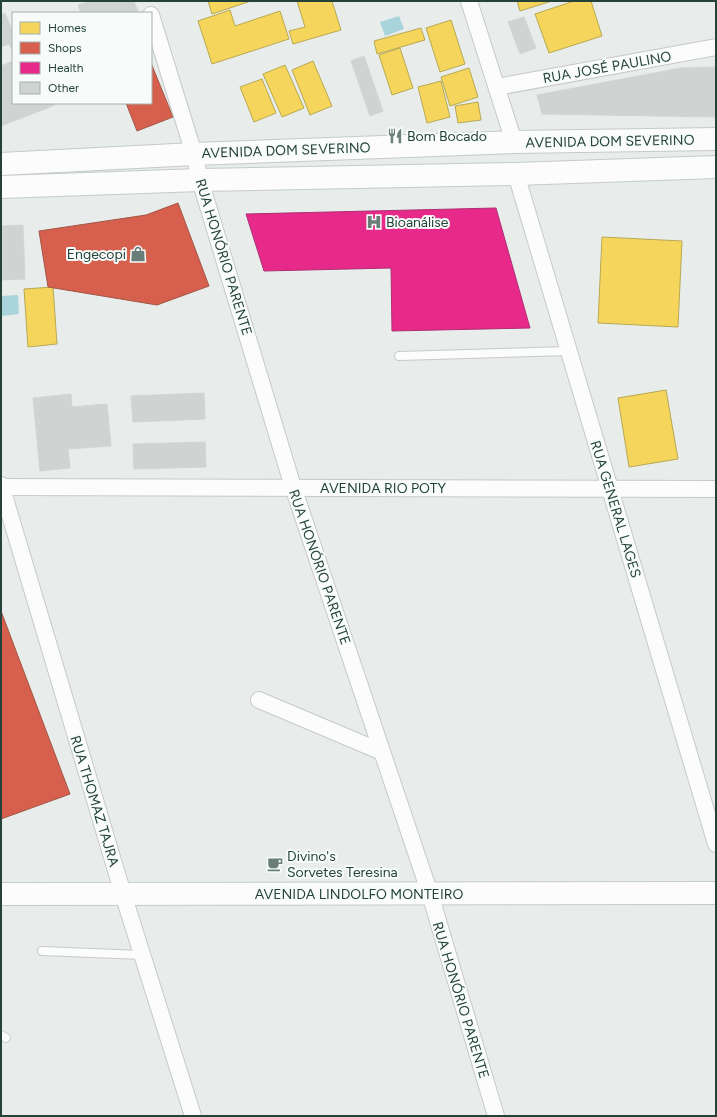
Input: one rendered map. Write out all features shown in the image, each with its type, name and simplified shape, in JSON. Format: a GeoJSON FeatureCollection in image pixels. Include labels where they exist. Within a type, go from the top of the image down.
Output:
{"type":"FeatureCollection","features":[{"type":"Feature","properties":{"kind":"main road","name":"AVENIDA DOM SEVERINO"},"geometry":{"type":"LineString","coordinates":[[1,164],[194,154],[514,142],[716,139]]}},
{"type":"Feature","properties":{"kind":"main road","name":"AVENIDA DOM SEVERINO"},"geometry":{"type":"LineString","coordinates":[[1,187],[200,180],[516,174],[716,167]]}},
{"type":"Feature","properties":{"kind":"main road","name":"AVENIDA LINDOLFO MONTEIRO"},"geometry":{"type":"LineString","coordinates":[[1,894],[716,893]]}},
{"type":"Feature","properties":{"kind":"street","name":"RUA HONÓRIO PARENTE"},"geometry":{"type":"LineString","coordinates":[[147,1],[150,12]]}},
{"type":"Feature","properties":{"kind":"street"},"geometry":{"type":"LineString","coordinates":[[469,1],[514,142]]}},
{"type":"Feature","properties":{"kind":"street","name":"RUA HONÓRIO PARENTE"},"geometry":{"type":"LineString","coordinates":[[152,17],[293,487],[430,894],[496,1116]]}},
{"type":"Feature","properties":{"kind":"street","name":"RUA JOSÉ PAULINO"},"geometry":{"type":"LineString","coordinates":[[497,87],[716,47]]}},
{"type":"Feature","properties":{"kind":"street","name":"RUA GENERAL LAGES"},"geometry":{"type":"LineString","coordinates":[[516,174],[716,844]]}},
{"type":"Feature","properties":{"kind":"street","name":"AVENIDA RIO POTY"},"geometry":{"type":"LineString","coordinates":[[1,486],[716,489]]}},
{"type":"Feature","properties":{"kind":"street","name":"RUA THOMAZ TAJRA"},"geometry":{"type":"LineString","coordinates":[[1,486],[122,894],[193,1116]]}},
{"type":"Feature","properties":{"kind":"street"},"geometry":{"type":"LineString","coordinates":[[259,700],[382,752]]}},
{"type":"Feature","properties":{"kind":"lane"},"geometry":{"type":"LineString","coordinates":[[399,356],[569,351]]}},
{"type":"Feature","properties":{"kind":"lane"},"geometry":{"type":"LineString","coordinates":[[42,952],[142,955]]}},
{"type":"Feature","properties":{"kind":"water"},"geometry":{"type":"Polygon","coordinates":[[[399,16],[404,29],[385,36],[380,22],[399,16]]]}},
{"type":"Feature","properties":{"kind":"water"},"geometry":{"type":"Polygon","coordinates":[[[18,295],[19,314],[1,316],[1,296],[18,295]]]}},
{"type":"Feature","properties":{"kind":"building: Homes"},"geometry":{"type":"Polygon","coordinates":[[[208,1],[251,1],[212,14],[208,1]]]}},
{"type":"Feature","properties":{"kind":"building: Homes"},"geometry":{"type":"Polygon","coordinates":[[[297,1],[332,1],[341,30],[293,44],[289,31],[305,27],[297,1]]]}},
{"type":"Feature","properties":{"kind":"building: Homes"},"geometry":{"type":"Polygon","coordinates":[[[517,1],[552,1],[520,11],[517,1]]]}},
{"type":"Feature","properties":{"kind":"building: Homes"},"geometry":{"type":"Polygon","coordinates":[[[574,1],[591,1],[602,36],[549,53],[535,14],[574,1]]]}},
{"type":"Feature","properties":{"kind":"building: Homes"},"geometry":{"type":"Polygon","coordinates":[[[230,10],[235,26],[280,11],[289,39],[212,64],[198,21],[230,10]]]}},
{"type":"Feature","properties":{"kind":"building: Homes"},"geometry":{"type":"Polygon","coordinates":[[[451,20],[465,64],[440,72],[426,28],[451,20]]]}},
{"type":"Feature","properties":{"kind":"building: Homes"},"geometry":{"type":"Polygon","coordinates":[[[421,28],[425,40],[377,54],[374,41],[421,28]]]}},
{"type":"Feature","properties":{"kind":"building: Homes"},"geometry":{"type":"Polygon","coordinates":[[[400,48],[413,88],[392,95],[379,55],[400,48]]]}},
{"type":"Feature","properties":{"kind":"building: Homes"},"geometry":{"type":"Polygon","coordinates":[[[313,61],[332,106],[310,115],[292,70],[313,61]]]}},
{"type":"Feature","properties":{"kind":"building: Homes"},"geometry":{"type":"Polygon","coordinates":[[[285,65],[304,108],[282,117],[263,74],[285,65]]]}},
{"type":"Feature","properties":{"kind":"building: Homes"},"geometry":{"type":"Polygon","coordinates":[[[469,68],[478,97],[450,106],[441,77],[469,68]]]}},
{"type":"Feature","properties":{"kind":"building: Homes"},"geometry":{"type":"Polygon","coordinates":[[[262,79],[276,113],[254,122],[240,87],[262,79]]]}},
{"type":"Feature","properties":{"kind":"building: Homes"},"geometry":{"type":"Polygon","coordinates":[[[441,81],[450,117],[427,123],[418,87],[441,81]]]}},
{"type":"Feature","properties":{"kind":"building: Homes"},"geometry":{"type":"Polygon","coordinates":[[[478,102],[481,120],[458,123],[455,106],[478,102]]]}},
{"type":"Feature","properties":{"kind":"building: Homes"},"geometry":{"type":"Polygon","coordinates":[[[602,237],[682,241],[678,327],[598,323],[602,237]]]}},
{"type":"Feature","properties":{"kind":"building: Homes"},"geometry":{"type":"Polygon","coordinates":[[[53,287],[57,344],[28,347],[24,289],[53,287]]]}},
{"type":"Feature","properties":{"kind":"building: Homes"},"geometry":{"type":"Polygon","coordinates":[[[666,390],[678,459],[629,467],[618,398],[666,390]]]}},
{"type":"Feature","properties":{"kind":"building: Shops"},"geometry":{"type":"Polygon","coordinates":[[[152,65],[173,117],[137,131],[126,104],[152,104],[152,65]]]}},
{"type":"Feature","properties":{"kind":"building: Shops"},"geometry":{"type":"Polygon","coordinates":[[[178,203],[209,286],[157,305],[48,287],[39,231],[146,215],[178,203]]]}},
{"type":"Feature","properties":{"kind":"building: Shops"},"geometry":{"type":"Polygon","coordinates":[[[1,611],[70,794],[1,819],[1,611]]]}},
{"type":"Feature","properties":{"kind":"building: Health"},"geometry":{"type":"Polygon","coordinates":[[[496,208],[530,328],[392,331],[391,268],[264,271],[246,214],[496,208]]]}},
{"type":"Feature","properties":{"kind":"building: Other"},"geometry":{"type":"Polygon","coordinates":[[[91,1],[134,1],[138,12],[81,12],[78,5],[91,1]]]}},
{"type":"Feature","properties":{"kind":"building: Other"},"geometry":{"type":"Polygon","coordinates":[[[5,13],[12,30],[12,50],[9,44],[1,47],[1,15],[5,13]]]}},
{"type":"Feature","properties":{"kind":"building: Other"},"geometry":{"type":"Polygon","coordinates":[[[524,17],[536,48],[520,54],[508,22],[524,17]]]}},
{"type":"Feature","properties":{"kind":"building: Other"},"geometry":{"type":"Polygon","coordinates":[[[364,56],[383,111],[370,116],[351,61],[364,56]]]}},
{"type":"Feature","properties":{"kind":"building: Other"},"geometry":{"type":"Polygon","coordinates":[[[12,61],[12,104],[55,105],[1,126],[1,66],[12,61]]]}},
{"type":"Feature","properties":{"kind":"building: Other"},"geometry":{"type":"Polygon","coordinates":[[[716,67],[716,117],[542,114],[537,95],[681,68],[716,67]]]}},
{"type":"Feature","properties":{"kind":"building: Other"},"geometry":{"type":"Polygon","coordinates":[[[23,225],[25,279],[1,280],[1,226],[23,225]]]}},
{"type":"Feature","properties":{"kind":"building: Other"},"geometry":{"type":"Polygon","coordinates":[[[204,393],[205,419],[133,422],[131,396],[204,393]]]}},
{"type":"Feature","properties":{"kind":"building: Other"},"geometry":{"type":"Polygon","coordinates":[[[71,394],[72,407],[107,404],[111,446],[68,449],[70,468],[40,471],[33,398],[71,394]]]}},
{"type":"Feature","properties":{"kind":"building: Other"},"geometry":{"type":"Polygon","coordinates":[[[205,442],[206,467],[134,469],[133,444],[205,442]]]}},
{"type":"Feature","properties":{"kind":"place","name":"Bom Bocado"},"geometry":{"type":"Point","coordinates":[395,136]}},
{"type":"Feature","properties":{"kind":"place","name":"Bioanálise"},"geometry":{"type":"Point","coordinates":[374,222]}},
{"type":"Feature","properties":{"kind":"place","name":"Engecopi"},"geometry":{"type":"Point","coordinates":[138,254]}},
{"type":"Feature","properties":{"kind":"place","name":"Divino's Sorvetes Teresina"},"geometry":{"type":"Point","coordinates":[275,864]}}]}
